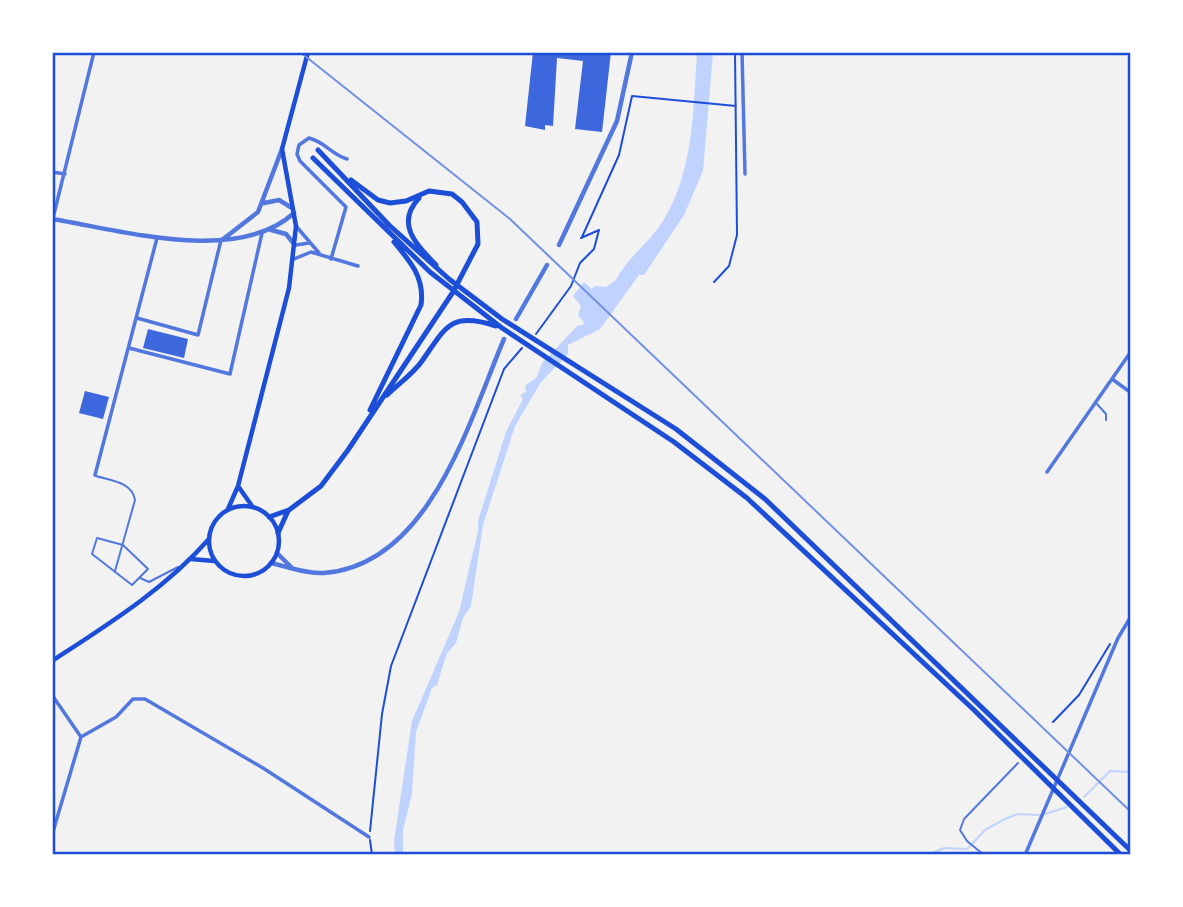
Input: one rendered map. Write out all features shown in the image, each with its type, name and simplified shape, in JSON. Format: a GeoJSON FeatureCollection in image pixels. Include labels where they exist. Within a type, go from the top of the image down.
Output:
{"type":"FeatureCollection","features":[{"type":"Feature","properties":{"kind":"highway"},"geometry":{"type":"LineString","coordinates":[[318,150],[388,225],[449,279],[502,319],[676,429],[765,499],[1130,850]]}},
{"type":"Feature","properties":{"kind":"highway"},"geometry":{"type":"LineString","coordinates":[[313,159],[430,272],[502,328],[674,442],[747,498],[974,710],[1121,855]]}},
{"type":"Feature","properties":{"kind":"highway"},"geometry":{"type":"LineString","coordinates":[[269,517],[289,510],[321,486],[453,292],[478,244],[477,222],[462,202],[443,191],[429,191],[398,203],[378,200],[337,170]]}},
{"type":"Feature","properties":{"kind":"highway"},"geometry":{"type":"LineString","coordinates":[[422,195],[409,213],[408,229],[417,246],[449,279]]}},
{"type":"Feature","properties":{"kind":"highway"},"geometry":{"type":"LineString","coordinates":[[348,450],[416,318],[422,297],[413,265],[375,219]]}},
{"type":"Feature","properties":{"kind":"highway"},"geometry":{"type":"LineString","coordinates":[[377,405],[414,370],[446,327],[466,319],[502,328]]}},
{"type":"Feature","properties":{"kind":"highway"},"geometry":{"type":"LineString","coordinates":[[278,533],[289,510]]}},
{"type":"Feature","properties":{"kind":"main road"},"geometry":{"type":"LineString","coordinates":[[54,661],[153,591],[191,559],[208,540],[214,522],[228,509],[238,486],[294,259],[296,226],[282,149],[308,52]]}},
{"type":"Feature","properties":{"kind":"main road"},"geometry":{"type":"LineString","coordinates":[[208,540],[215,561],[224,570],[239,576],[261,572],[277,553],[278,533],[269,517],[253,507],[238,486]]}},
{"type":"Feature","properties":{"kind":"main road"},"geometry":{"type":"LineString","coordinates":[[228,509],[253,507]]}},
{"type":"Feature","properties":{"kind":"main road"},"geometry":{"type":"LineString","coordinates":[[191,559],[215,561]]}},
{"type":"Feature","properties":{"kind":"street"},"geometry":{"type":"LineString","coordinates":[[93,52],[53,220],[158,236],[221,240],[270,230],[293,210],[271,199],[245,224],[221,240],[198,335],[137,318]]}},
{"type":"Feature","properties":{"kind":"street"},"geometry":{"type":"LineString","coordinates":[[559,245],[617,121],[632,52]]}},
{"type":"Feature","properties":{"kind":"street"},"geometry":{"type":"LineString","coordinates":[[742,52],[745,174]]}},
{"type":"Feature","properties":{"kind":"street"},"geometry":{"type":"LineString","coordinates":[[331,259],[346,207],[300,162],[297,154],[299,145],[309,138],[322,141],[335,155],[347,159]]}},
{"type":"Feature","properties":{"kind":"street"},"geometry":{"type":"LineString","coordinates":[[261,206],[282,149]]}},
{"type":"Feature","properties":{"kind":"street"},"geometry":{"type":"LineString","coordinates":[[52,172],[65,174]]}},
{"type":"Feature","properties":{"kind":"street"},"geometry":{"type":"LineString","coordinates":[[296,226],[319,253],[358,266]]}},
{"type":"Feature","properties":{"kind":"street"},"geometry":{"type":"LineString","coordinates":[[270,230],[286,234],[296,245],[311,244]]}},
{"type":"Feature","properties":{"kind":"street"},"geometry":{"type":"LineString","coordinates":[[129,348],[230,374],[262,233]]}},
{"type":"Feature","properties":{"kind":"street"},"geometry":{"type":"LineString","coordinates":[[94,475],[158,236]]}},
{"type":"Feature","properties":{"kind":"street"},"geometry":{"type":"LineString","coordinates":[[294,259],[304,252],[319,253]]}},
{"type":"Feature","properties":{"kind":"street"},"geometry":{"type":"LineString","coordinates":[[516,320],[547,265]]}},
{"type":"Feature","properties":{"kind":"street"},"geometry":{"type":"LineString","coordinates":[[271,563],[321,573],[360,565],[406,531],[442,483],[504,339]]}},
{"type":"Feature","properties":{"kind":"street"},"geometry":{"type":"LineString","coordinates":[[1048,472],[1130,353]]}},
{"type":"Feature","properties":{"kind":"street"},"geometry":{"type":"LineString","coordinates":[[1112,379],[1130,392]]}},
{"type":"Feature","properties":{"kind":"street"},"geometry":{"type":"LineString","coordinates":[[277,553],[293,569]]}},
{"type":"Feature","properties":{"kind":"street"},"geometry":{"type":"LineString","coordinates":[[1025,855],[1116,638],[1130,618]]}},
{"type":"Feature","properties":{"kind":"street"},"geometry":{"type":"LineString","coordinates":[[53,698],[81,737]]}},
{"type":"Feature","properties":{"kind":"street"},"geometry":{"type":"LineString","coordinates":[[52,835],[81,737],[116,717],[133,699],[145,699],[274,775],[369,837]]}},
{"type":"Feature","properties":{"kind":"lane"},"geometry":{"type":"LineString","coordinates":[[1096,404],[1103,410],[1106,420]]}},
{"type":"Feature","properties":{"kind":"lane"},"geometry":{"type":"LineString","coordinates":[[94,475],[128,486],[134,491],[135,500],[115,572]]}},
{"type":"Feature","properties":{"kind":"lane"},"geometry":{"type":"LineString","coordinates":[[97,538],[122,545],[148,569],[132,585],[92,554],[97,538]]}},
{"type":"Feature","properties":{"kind":"lane"},"geometry":{"type":"LineString","coordinates":[[139,578],[149,582],[173,567],[182,566]]}},
{"type":"Feature","properties":{"kind":"lane"},"geometry":{"type":"LineString","coordinates":[[984,855],[967,841],[960,830],[964,819],[1018,763]]}},
{"type":"Feature","properties":{"kind":"path"},"geometry":{"type":"LineString","coordinates":[[714,282],[729,267],[737,235],[735,52]]}},
{"type":"Feature","properties":{"kind":"path"},"geometry":{"type":"LineString","coordinates":[[372,855],[369,837],[382,714],[391,666],[504,369],[540,330],[571,286],[580,263],[594,249],[599,229],[581,237],[619,155],[634,96],[736,106]]}},
{"type":"Feature","properties":{"kind":"path"},"geometry":{"type":"LineString","coordinates":[[1053,722],[1079,695],[1116,638]]}},
{"type":"Feature","properties":{"kind":"water"},"geometry":{"type":"Polygon","coordinates":[[[697,53],[713,53],[703,171],[684,215],[644,275],[639,275],[600,329],[568,345],[568,354],[541,382],[515,426],[483,525],[471,606],[463,618],[456,643],[447,653],[437,685],[432,688],[416,732],[412,794],[403,830],[403,854],[395,855],[394,841],[412,721],[459,612],[478,521],[506,432],[523,399],[520,395],[526,392],[525,386],[537,377],[542,363],[577,326],[585,324],[578,315],[581,306],[573,296],[584,282],[592,289],[595,286],[606,287],[616,280],[658,229],[673,202],[681,182],[690,140],[697,53]]]}},
{"type":"Feature","properties":{"kind":"building"},"geometry":{"type":"Polygon","coordinates":[[[533,52],[611,52],[602,132],[575,129],[583,61],[557,58],[553,126],[545,125],[545,130],[525,126],[533,52]]]}},
{"type":"Feature","properties":{"kind":"building"},"geometry":{"type":"Polygon","coordinates":[[[148,329],[188,339],[184,358],[143,348],[148,329]]]}},
{"type":"Feature","properties":{"kind":"building"},"geometry":{"type":"Polygon","coordinates":[[[85,391],[109,397],[103,419],[79,413],[85,391]]]}},
{"type":"Feature","properties":{"kind":"waterway"},"geometry":{"type":"LineString","coordinates":[[1084,797],[1110,771],[1130,772]]}},
{"type":"Feature","properties":{"kind":"waterway"},"geometry":{"type":"LineString","coordinates":[[1045,814],[1067,807]]}},
{"type":"Feature","properties":{"kind":"waterway"},"geometry":{"type":"LineString","coordinates":[[928,855],[944,848],[967,849],[985,830],[1018,814],[1039,815]]}},
{"type":"Feature","properties":{"kind":"railway"},"geometry":{"type":"LineString","coordinates":[[300,52],[510,219],[1130,811]]}}]}
